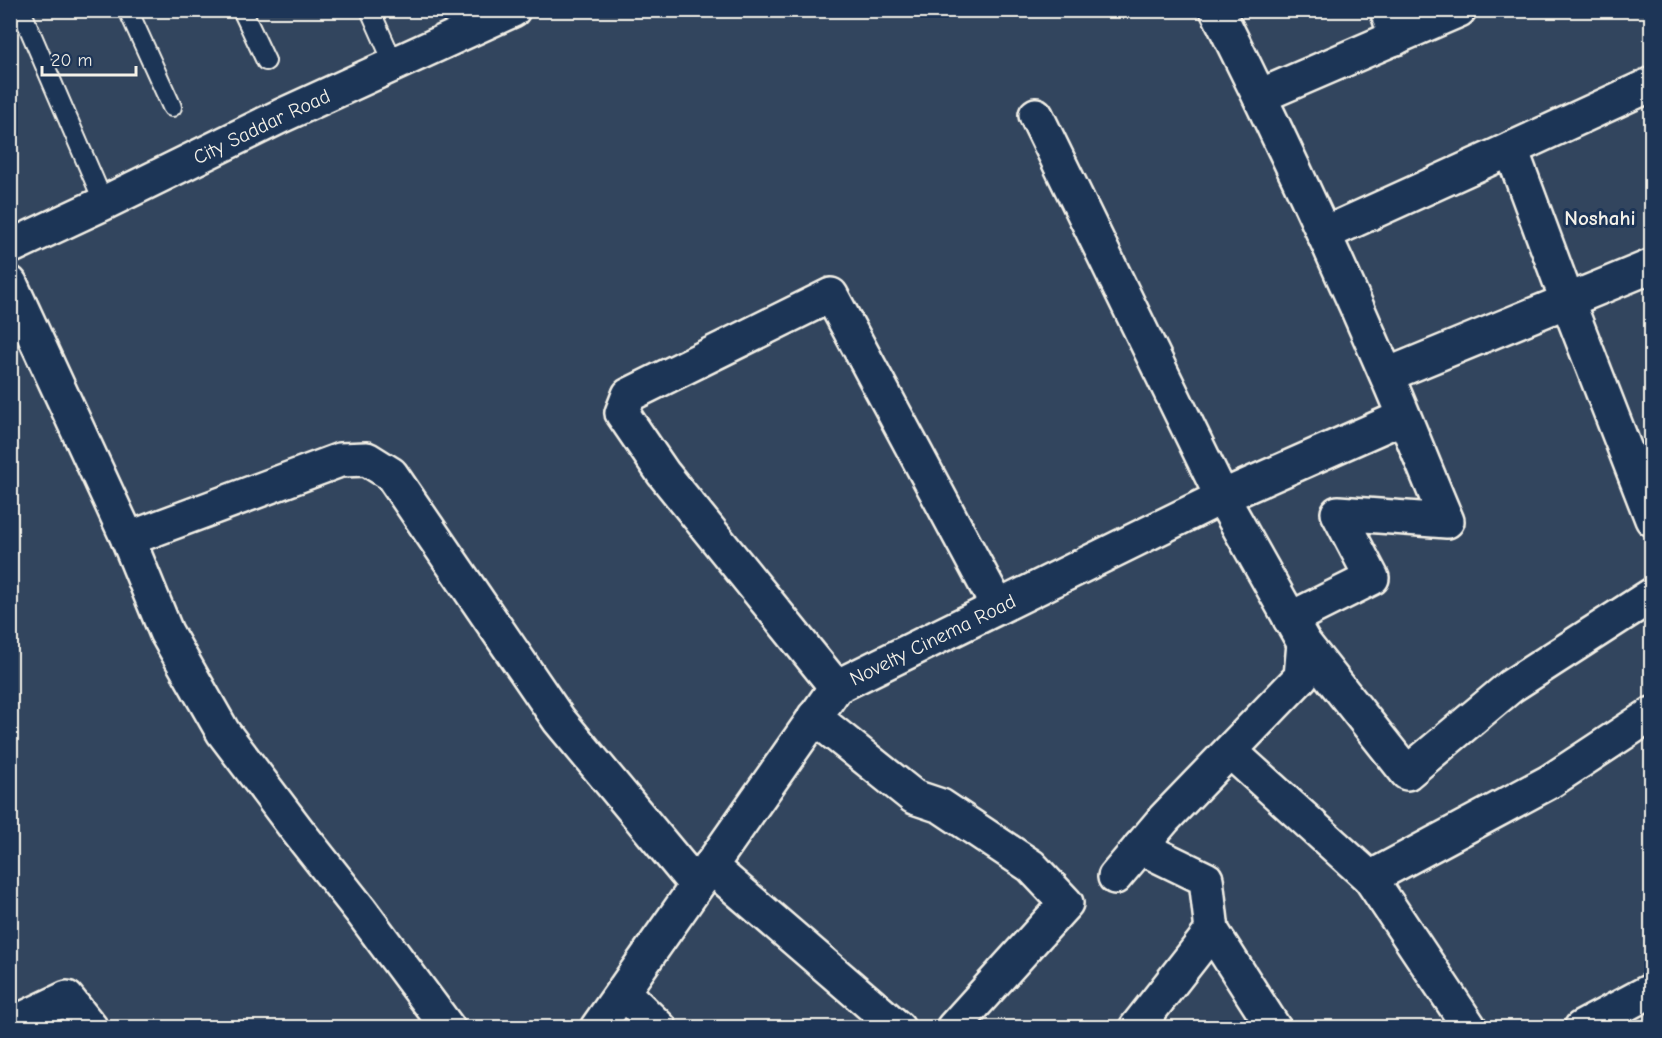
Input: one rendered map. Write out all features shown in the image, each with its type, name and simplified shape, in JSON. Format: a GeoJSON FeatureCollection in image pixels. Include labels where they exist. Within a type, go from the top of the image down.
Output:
{"type":"FeatureCollection","features":[{"type":"Feature","properties":{"kind":"street","name":"City Saddar Road"},"geometry":{"type":"LineString","coordinates":[[10,247],[394,64],[476,18],[513,10]]}},
{"type":"Feature","properties":{"kind":"street"},"geometry":{"type":"LineString","coordinates":[[1217,10],[1324,234],[1387,375],[1447,521],[1338,513],[1372,578],[1297,631]]}},
{"type":"Feature","properties":{"kind":"street"},"geometry":{"type":"LineString","coordinates":[[1260,96],[1392,24],[1459,10]]}},
{"type":"Feature","properties":{"kind":"street"},"geometry":{"type":"LineString","coordinates":[[1324,234],[1652,84]]}},
{"type":"Feature","properties":{"kind":"street"},"geometry":{"type":"LineString","coordinates":[[1036,115],[1222,497],[1297,631],[1407,773],[1511,686],[1652,595]]}},
{"type":"Feature","properties":{"kind":"street"},"geometry":{"type":"LineString","coordinates":[[1511,149],[1652,519]]}},
{"type":"Feature","properties":{"kind":"street"},"geometry":{"type":"LineString","coordinates":[[1387,375],[1652,266]]}},
{"type":"Feature","properties":{"kind":"street"},"geometry":{"type":"LineString","coordinates":[[10,283],[128,539],[166,632],[223,732],[448,1028]]}},
{"type":"Feature","properties":{"kind":"street"},"geometry":{"type":"LineString","coordinates":[[836,687],[663,473],[622,413],[629,395],[831,295],[998,608]]}},
{"type":"Feature","properties":{"kind":"street","name":"Novelty Cinema Road"},"geometry":{"type":"LineString","coordinates":[[597,1028],[836,687],[1222,497],[1403,417]]}},
{"type":"Feature","properties":{"kind":"street"},"geometry":{"type":"LineString","coordinates":[[128,539],[340,460],[367,459],[391,474],[559,720],[703,875],[898,1028]]}},
{"type":"Feature","properties":{"kind":"street"},"geometry":{"type":"LineString","coordinates":[[1115,877],[1164,819],[1301,677],[1297,631]]}},
{"type":"Feature","properties":{"kind":"street"},"geometry":{"type":"LineString","coordinates":[[1370,878],[1549,782],[1652,714]]}},
{"type":"Feature","properties":{"kind":"street"},"geometry":{"type":"LineString","coordinates":[[814,717],[914,797],[941,806],[1031,866],[1066,903],[953,1028]]}},
{"type":"Feature","properties":{"kind":"street"},"geometry":{"type":"LineString","coordinates":[[1230,751],[1370,878],[1470,1028]]}},
{"type":"Feature","properties":{"kind":"street"},"geometry":{"type":"LineString","coordinates":[[1140,847],[1206,879],[1212,931],[1274,1028]]}},
{"type":"Feature","properties":{"kind":"street"},"geometry":{"type":"LineString","coordinates":[[1136,1028],[1212,931]]}},
{"type":"Feature","properties":{"kind":"street"},"geometry":{"type":"LineString","coordinates":[[1582,1027],[1652,990]]}},
{"type":"Feature","properties":{"kind":"street"},"geometry":{"type":"LineString","coordinates":[[622,992],[660,1028]]}},
{"type":"Feature","properties":{"kind":"street"},"geometry":{"type":"LineString","coordinates":[[10,1025],[67,998],[92,1028]]}},
{"type":"Feature","properties":{"kind":"lane"},"geometry":{"type":"LineString","coordinates":[[21,10],[104,203]]}},
{"type":"Feature","properties":{"kind":"lane"},"geometry":{"type":"LineString","coordinates":[[128,10],[172,107]]}},
{"type":"Feature","properties":{"kind":"lane"},"geometry":{"type":"LineString","coordinates":[[242,10],[266,61]]}},
{"type":"Feature","properties":{"kind":"lane"},"geometry":{"type":"LineString","coordinates":[[370,10],[394,64]]}},
{"type":"Feature","properties":{"kind":"district","name":"Noshahi"},"geometry":{"type":"Point","coordinates":[1600,218]}}]}
